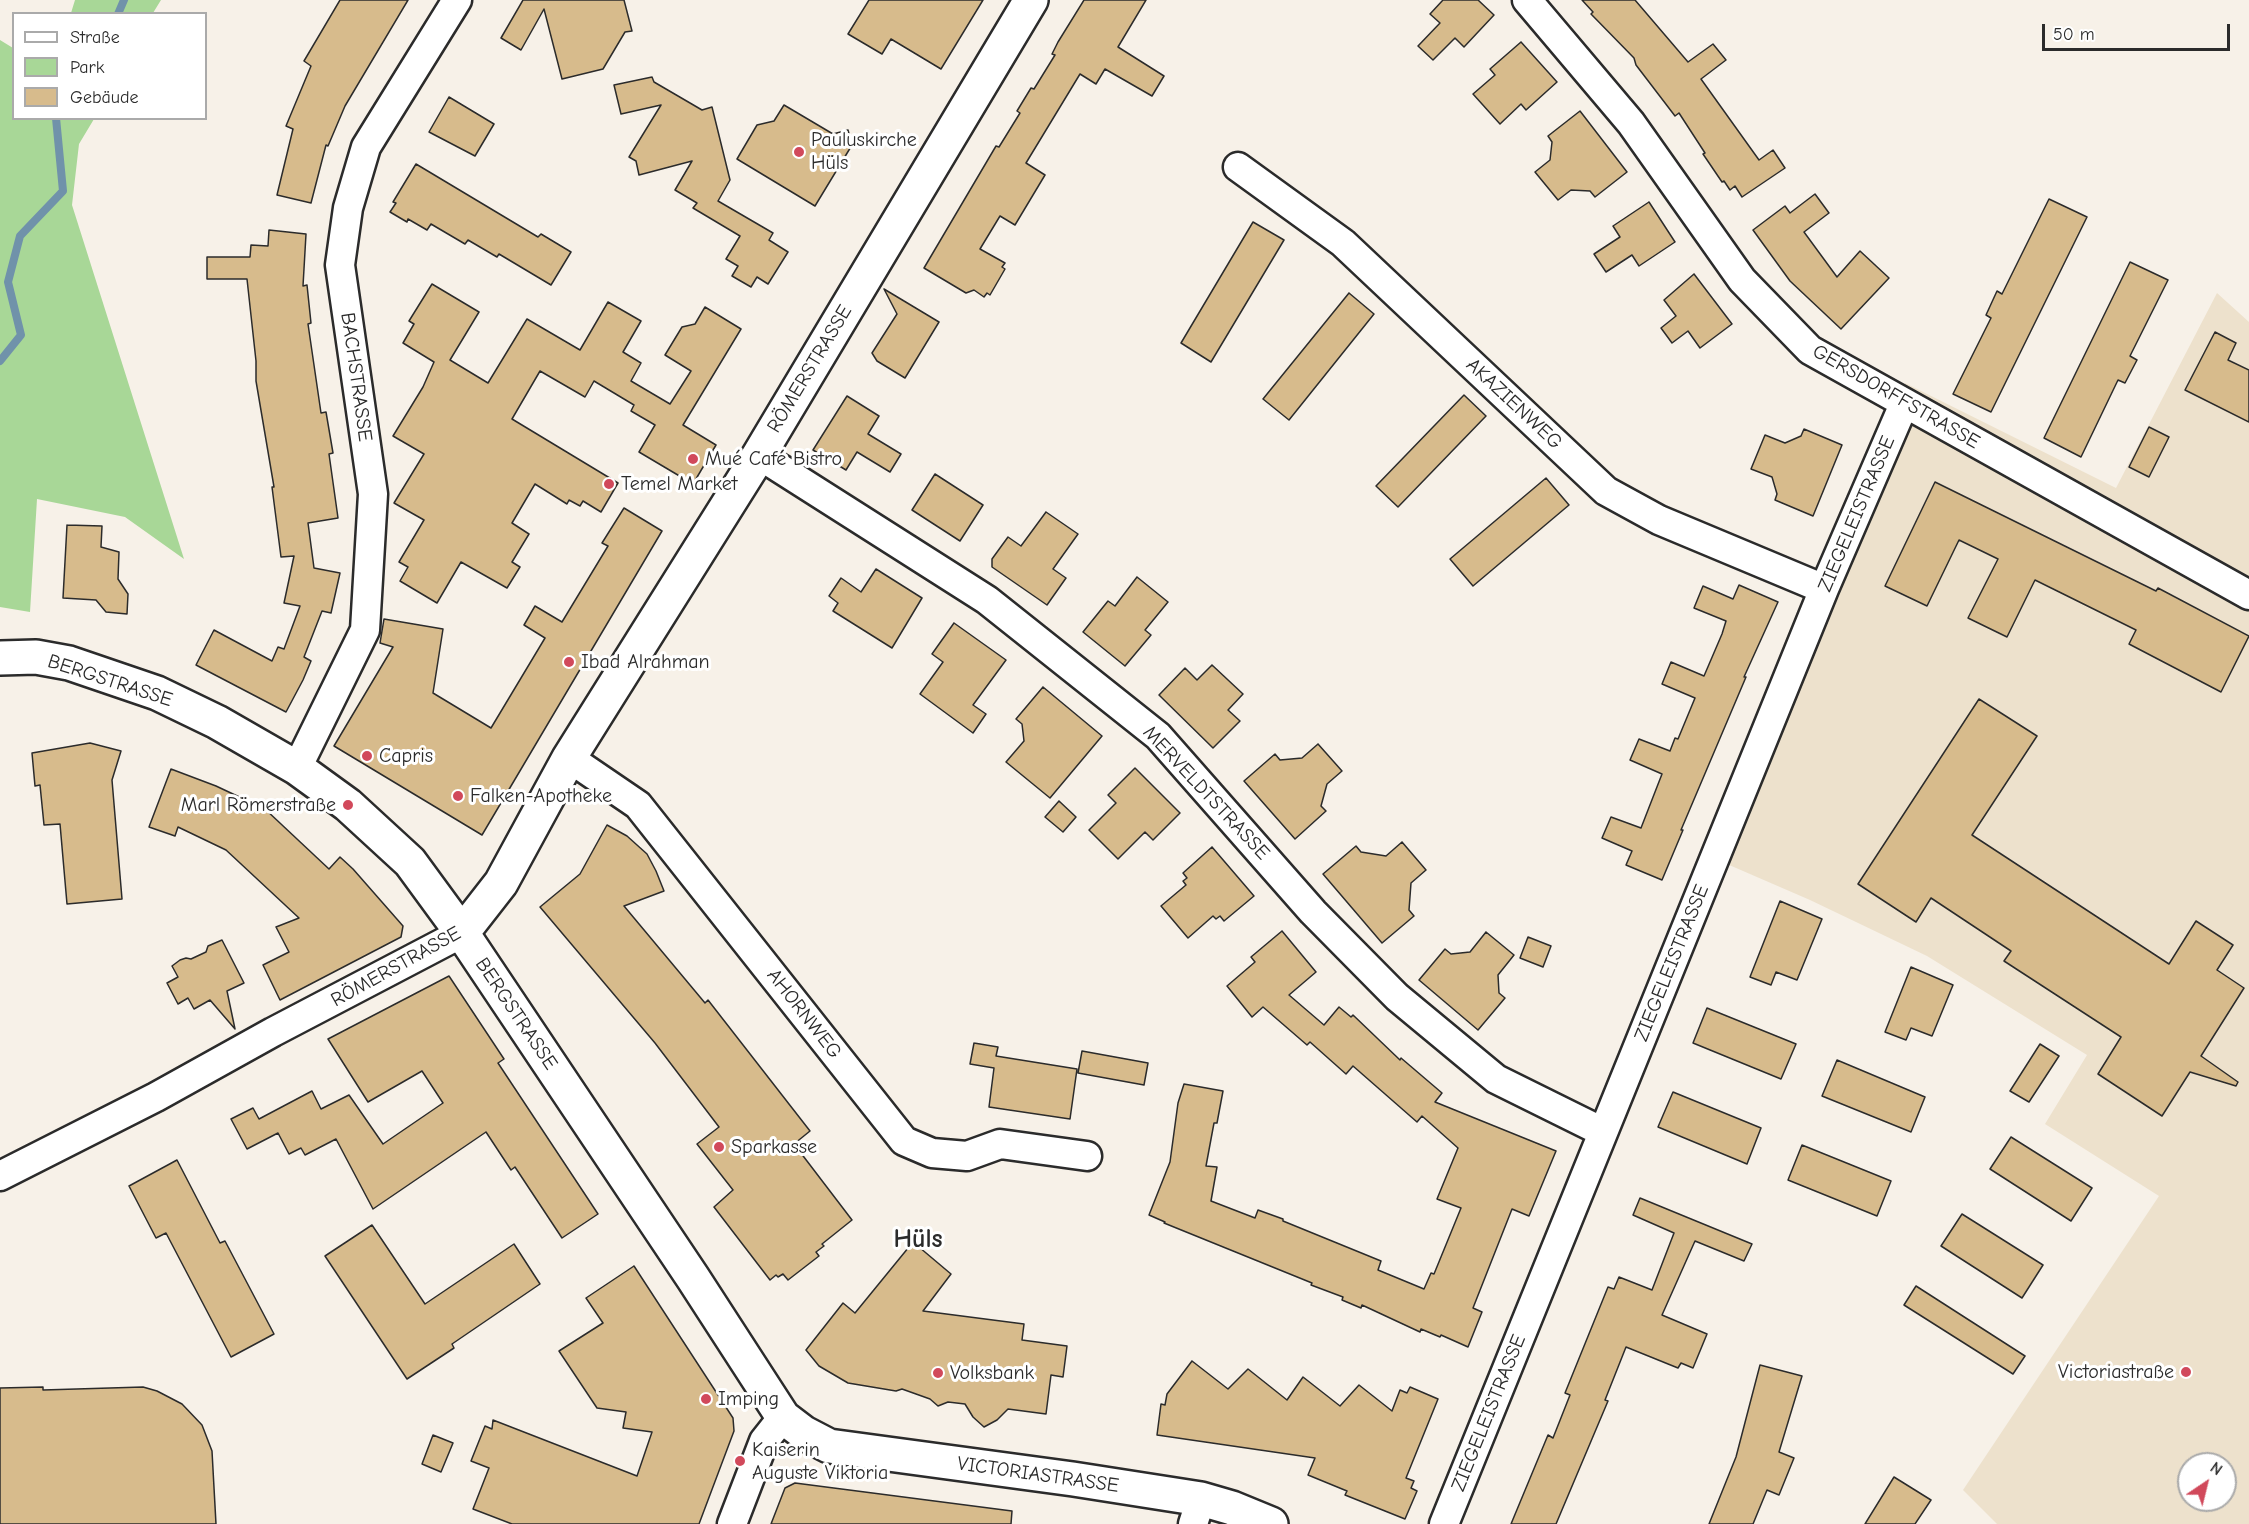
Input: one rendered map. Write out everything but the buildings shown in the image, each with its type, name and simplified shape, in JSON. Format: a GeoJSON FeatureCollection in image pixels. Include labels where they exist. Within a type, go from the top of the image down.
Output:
{"type":"FeatureCollection","features":[{"type":"Feature","properties":{"kind":"main road","name":"RÖMERSTRASSE"},"geometry":{"type":"LineString","coordinates":[[462,933],[476,918],[501,883],[569,758],[759,455],[1031,0]]}},
{"type":"Feature","properties":{"kind":"main road","name":"BERGSTRASSE"},"geometry":{"type":"LineString","coordinates":[[0,658],[36,657],[69,663],[157,693],[217,722],[297,768],[348,805],[410,862],[462,933],[794,1425]]}},
{"type":"Feature","properties":{"kind":"main road","name":"VICTORIASTRASSE"},"geometry":{"type":"LineString","coordinates":[[794,1425],[829,1446],[1073,1479],[1197,1512],[1232,1508],[1271,1524]]}},
{"type":"Feature","properties":{"kind":"street","name":"BACHSTRASSE"},"geometry":{"type":"LineString","coordinates":[[297,768],[365,630],[373,494],[340,265],[348,208],[366,147],[457,0]]}},
{"type":"Feature","properties":{"kind":"street","name":"GERSDORFFSTRASSE"},"geometry":{"type":"LineString","coordinates":[[1527,0],[1631,123],[1742,280],[1810,350],[2249,595]]}},
{"type":"Feature","properties":{"kind":"street","name":"AKAZIENWEG"},"geometry":{"type":"LineString","coordinates":[[1238,167],[1343,243],[1606,491],[1659,520],[1824,589]]}},
{"type":"Feature","properties":{"kind":"street","name":"ZIEGELEISTRASSE"},"geometry":{"type":"LineString","coordinates":[[1444,1524],[1824,589],[1904,404]]}},
{"type":"Feature","properties":{"kind":"street","name":"MERVELDTSTRASSE"},"geometry":{"type":"LineString","coordinates":[[759,455],[987,600],[1158,736],[1313,912],[1397,997],[1497,1079],[1603,1132]]}},
{"type":"Feature","properties":{"kind":"street","name":"AHORNWEG"},"geometry":{"type":"LineString","coordinates":[[569,758],[638,805],[904,1141],[932,1153],[967,1156],[1000,1144],[1087,1156]]}},
{"type":"Feature","properties":{"kind":"street","name":"RÖMERSTRASSE"},"geometry":{"type":"LineString","coordinates":[[0,1176],[156,1097],[273,1032],[462,933]]}},
{"type":"Feature","properties":{"kind":"street"},"geometry":{"type":"LineString","coordinates":[[732,1524],[764,1441],[794,1425]]}},
{"type":"Feature","properties":{"kind":"shaded area"},"geometry":{"type":"Polygon","coordinates":[[[2217,293],[2249,322],[2249,1524],[1997,1524],[1963,1490],[2159,1196],[2045,1124],[2087,1055],[1927,956],[1810,900],[1713,858],[1905,383],[2116,488],[2217,293]]]}},
{"type":"Feature","properties":{"kind":"green space"},"geometry":{"type":"Polygon","coordinates":[[[75,0],[161,0],[154,12],[71,12],[75,0]]]}},
{"type":"Feature","properties":{"kind":"green space"},"geometry":{"type":"Polygon","coordinates":[[[0,40],[12,47],[12,120],[93,120],[79,144],[72,205],[184,559],[125,517],[37,499],[30,612],[0,607],[0,40]]]}},
{"type":"Feature","properties":{"kind":"waterway"},"geometry":{"type":"LineString","coordinates":[[119,12],[124,0]]}},
{"type":"Feature","properties":{"kind":"waterway"},"geometry":{"type":"LineString","coordinates":[[0,361],[21,335],[8,282],[20,236],[63,191],[56,120]]}},
{"type":"Feature","properties":{"kind":"place","name":"Pauluskirche Hüls"},"geometry":{"type":"Point","coordinates":[799,152]}},
{"type":"Feature","properties":{"kind":"place","name":"Mué Café Bistro"},"geometry":{"type":"Point","coordinates":[693,459]}},
{"type":"Feature","properties":{"kind":"place","name":"Temel Market"},"geometry":{"type":"Point","coordinates":[609,484]}},
{"type":"Feature","properties":{"kind":"place","name":"Ibad Alrahman"},"geometry":{"type":"Point","coordinates":[569,662]}},
{"type":"Feature","properties":{"kind":"place","name":"Capris"},"geometry":{"type":"Point","coordinates":[367,756]}},
{"type":"Feature","properties":{"kind":"place","name":"Falken-Apotheke"},"geometry":{"type":"Point","coordinates":[458,796]}},
{"type":"Feature","properties":{"kind":"place","name":"Marl Römerstraße"},"geometry":{"type":"Point","coordinates":[348,805]}},
{"type":"Feature","properties":{"kind":"place","name":"Sparkasse"},"geometry":{"type":"Point","coordinates":[719,1147]}},
{"type":"Feature","properties":{"kind":"place","name":"Victoriastraße"},"geometry":{"type":"Point","coordinates":[2186,1372]}},
{"type":"Feature","properties":{"kind":"place","name":"Volksbank"},"geometry":{"type":"Point","coordinates":[938,1373]}},
{"type":"Feature","properties":{"kind":"place","name":"Imping"},"geometry":{"type":"Point","coordinates":[706,1399]}},
{"type":"Feature","properties":{"kind":"place","name":"Kaiserin Auguste Viktoria"},"geometry":{"type":"Point","coordinates":[740,1461]}},
{"type":"Feature","properties":{"kind":"district","name":"Hüls"},"geometry":{"type":"Point","coordinates":[918,1240]}}]}
